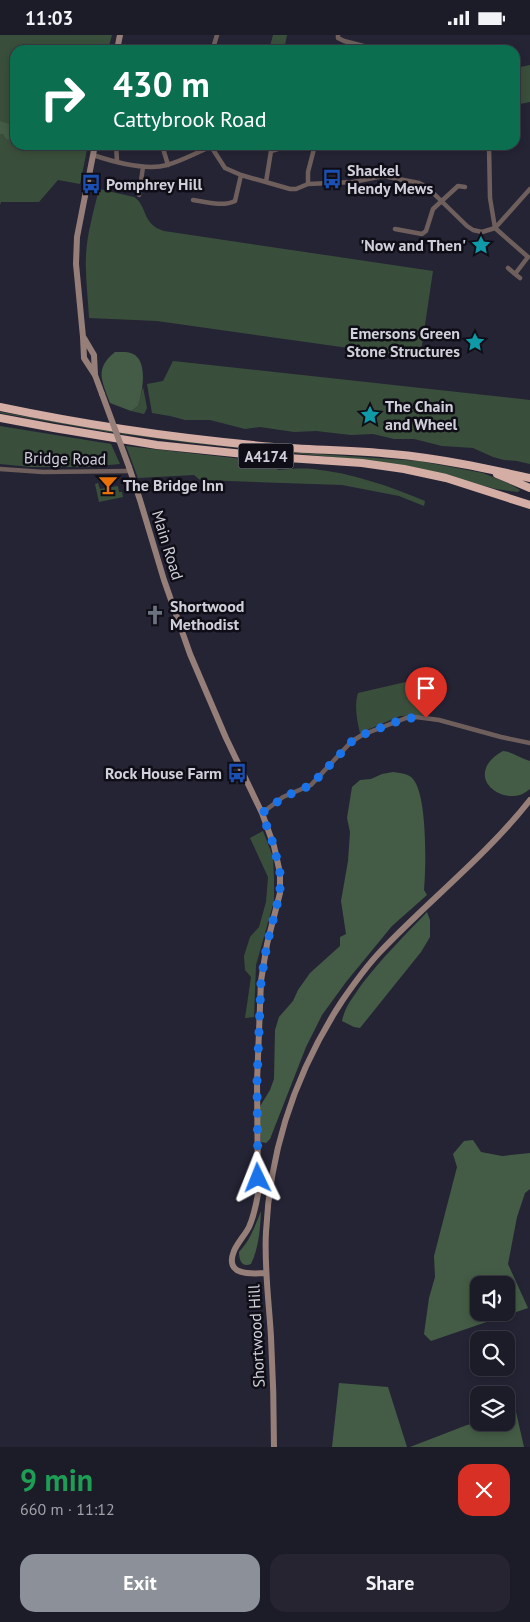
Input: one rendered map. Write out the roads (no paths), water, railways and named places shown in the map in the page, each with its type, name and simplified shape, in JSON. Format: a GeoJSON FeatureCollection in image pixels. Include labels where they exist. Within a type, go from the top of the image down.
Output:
{"type":"FeatureCollection","features":[{"type":"Feature","properties":{"kind":"highway","name":"A4174"},"geometry":{"type":"LineString","coordinates":[[0,407],[53,418],[158,434],[274,447],[393,454],[451,462],[482,468],[530,488]]}},
{"type":"Feature","properties":{"kind":"highway","name":"A4174"},"geometry":{"type":"LineString","coordinates":[[0,418],[157,445],[274,457],[362,463],[404,469],[446,479],[530,505]]}},
{"type":"Feature","properties":{"kind":"highway"},"geometry":{"type":"LineString","coordinates":[[482,468],[530,478]]}},
{"type":"Feature","properties":{"kind":"main road"},"geometry":{"type":"LineString","coordinates":[[94,150],[77,237],[76,264],[84,358],[95,375]]}},
{"type":"Feature","properties":{"kind":"main road"},"geometry":{"type":"LineString","coordinates":[[83,337],[94,355],[95,375]]}},
{"type":"Feature","properties":{"kind":"main road","name":"Main Road"},"geometry":{"type":"LineString","coordinates":[[95,375],[129,469],[164,580],[190,654],[226,738],[262,813]]}},
{"type":"Feature","properties":{"kind":"main road"},"geometry":{"type":"LineString","coordinates":[[266,1273],[266,1232],[270,1189],[280,1139],[297,1087],[318,1041],[349,991],[378,954],[490,844],[530,800]]}},
{"type":"Feature","properties":{"kind":"main road","name":"Shortwood Hill"},"geometry":{"type":"LineString","coordinates":[[262,813],[274,846],[280,873],[280,893],[267,944],[261,981],[257,1082],[258,1194],[256,1210],[233,1256],[236,1269],[241,1273],[266,1273],[271,1344],[274,1447]]}},
{"type":"Feature","properties":{"kind":"street"},"geometry":{"type":"LineString","coordinates":[[338,35],[338,38],[344,41],[360,45]]}},
{"type":"Feature","properties":{"kind":"street"},"geometry":{"type":"LineString","coordinates":[[116,150],[117,161]]}},
{"type":"Feature","properties":{"kind":"street"},"geometry":{"type":"LineString","coordinates":[[164,150],[168,165]]}},
{"type":"Feature","properties":{"kind":"street"},"geometry":{"type":"LineString","coordinates":[[93,155],[143,167],[153,167],[168,165],[203,150]]}},
{"type":"Feature","properties":{"kind":"street"},"geometry":{"type":"LineString","coordinates":[[214,150],[225,168],[241,175],[296,189],[308,184],[353,182],[383,176],[419,183],[427,187],[473,230],[482,232],[495,228],[530,189]]}},
{"type":"Feature","properties":{"kind":"street"},"geometry":{"type":"LineString","coordinates":[[266,182],[271,151],[274,150]]}},
{"type":"Feature","properties":{"kind":"street"},"geometry":{"type":"LineString","coordinates":[[308,184],[308,172],[314,150]]}},
{"type":"Feature","properties":{"kind":"street"},"geometry":{"type":"LineString","coordinates":[[489,150],[490,198],[495,228],[529,256],[515,274]]}},
{"type":"Feature","properties":{"kind":"street"},"geometry":{"type":"LineString","coordinates":[[139,195],[143,167]]}},
{"type":"Feature","properties":{"kind":"street"},"geometry":{"type":"LineString","coordinates":[[193,200],[225,204],[232,203],[235,201],[241,175]]}},
{"type":"Feature","properties":{"kind":"street"},"geometry":{"type":"LineString","coordinates":[[395,229],[422,234],[426,231],[433,209],[441,200],[458,186],[465,187]]}},
{"type":"Feature","properties":{"kind":"street"},"geometry":{"type":"LineString","coordinates":[[508,269],[520,278]]}},
{"type":"Feature","properties":{"kind":"street","name":"Bridge Road"},"geometry":{"type":"LineString","coordinates":[[0,469],[43,472],[129,469]]}},
{"type":"Feature","properties":{"kind":"street"},"geometry":{"type":"LineString","coordinates":[[262,813],[284,797],[311,785],[351,742],[362,735],[406,718],[416,717],[439,720],[530,743]]}},
{"type":"Feature","properties":{"kind":"place","name":"Shackel Hendy Mews"},"geometry":{"type":"Point","coordinates":[332,179]}},
{"type":"Feature","properties":{"kind":"place","name":"Pomphrey Hill"},"geometry":{"type":"Point","coordinates":[91,184]}},
{"type":"Feature","properties":{"kind":"place","name":"'Now and Then'"},"geometry":{"type":"Point","coordinates":[481,245]}},
{"type":"Feature","properties":{"kind":"place","name":"Emersons Green Stone Structures"},"geometry":{"type":"Point","coordinates":[475,342]}},
{"type":"Feature","properties":{"kind":"place","name":"The Chain and Wheel"},"geometry":{"type":"Point","coordinates":[370,415]}},
{"type":"Feature","properties":{"kind":"place","name":"The Bridge Inn"},"geometry":{"type":"Point","coordinates":[108,485]}},
{"type":"Feature","properties":{"kind":"place","name":"Shortwood Methodist"},"geometry":{"type":"Point","coordinates":[155,615]}},
{"type":"Feature","properties":{"kind":"place","name":"Rock House Farm"},"geometry":{"type":"Point","coordinates":[237,773]}}]}
